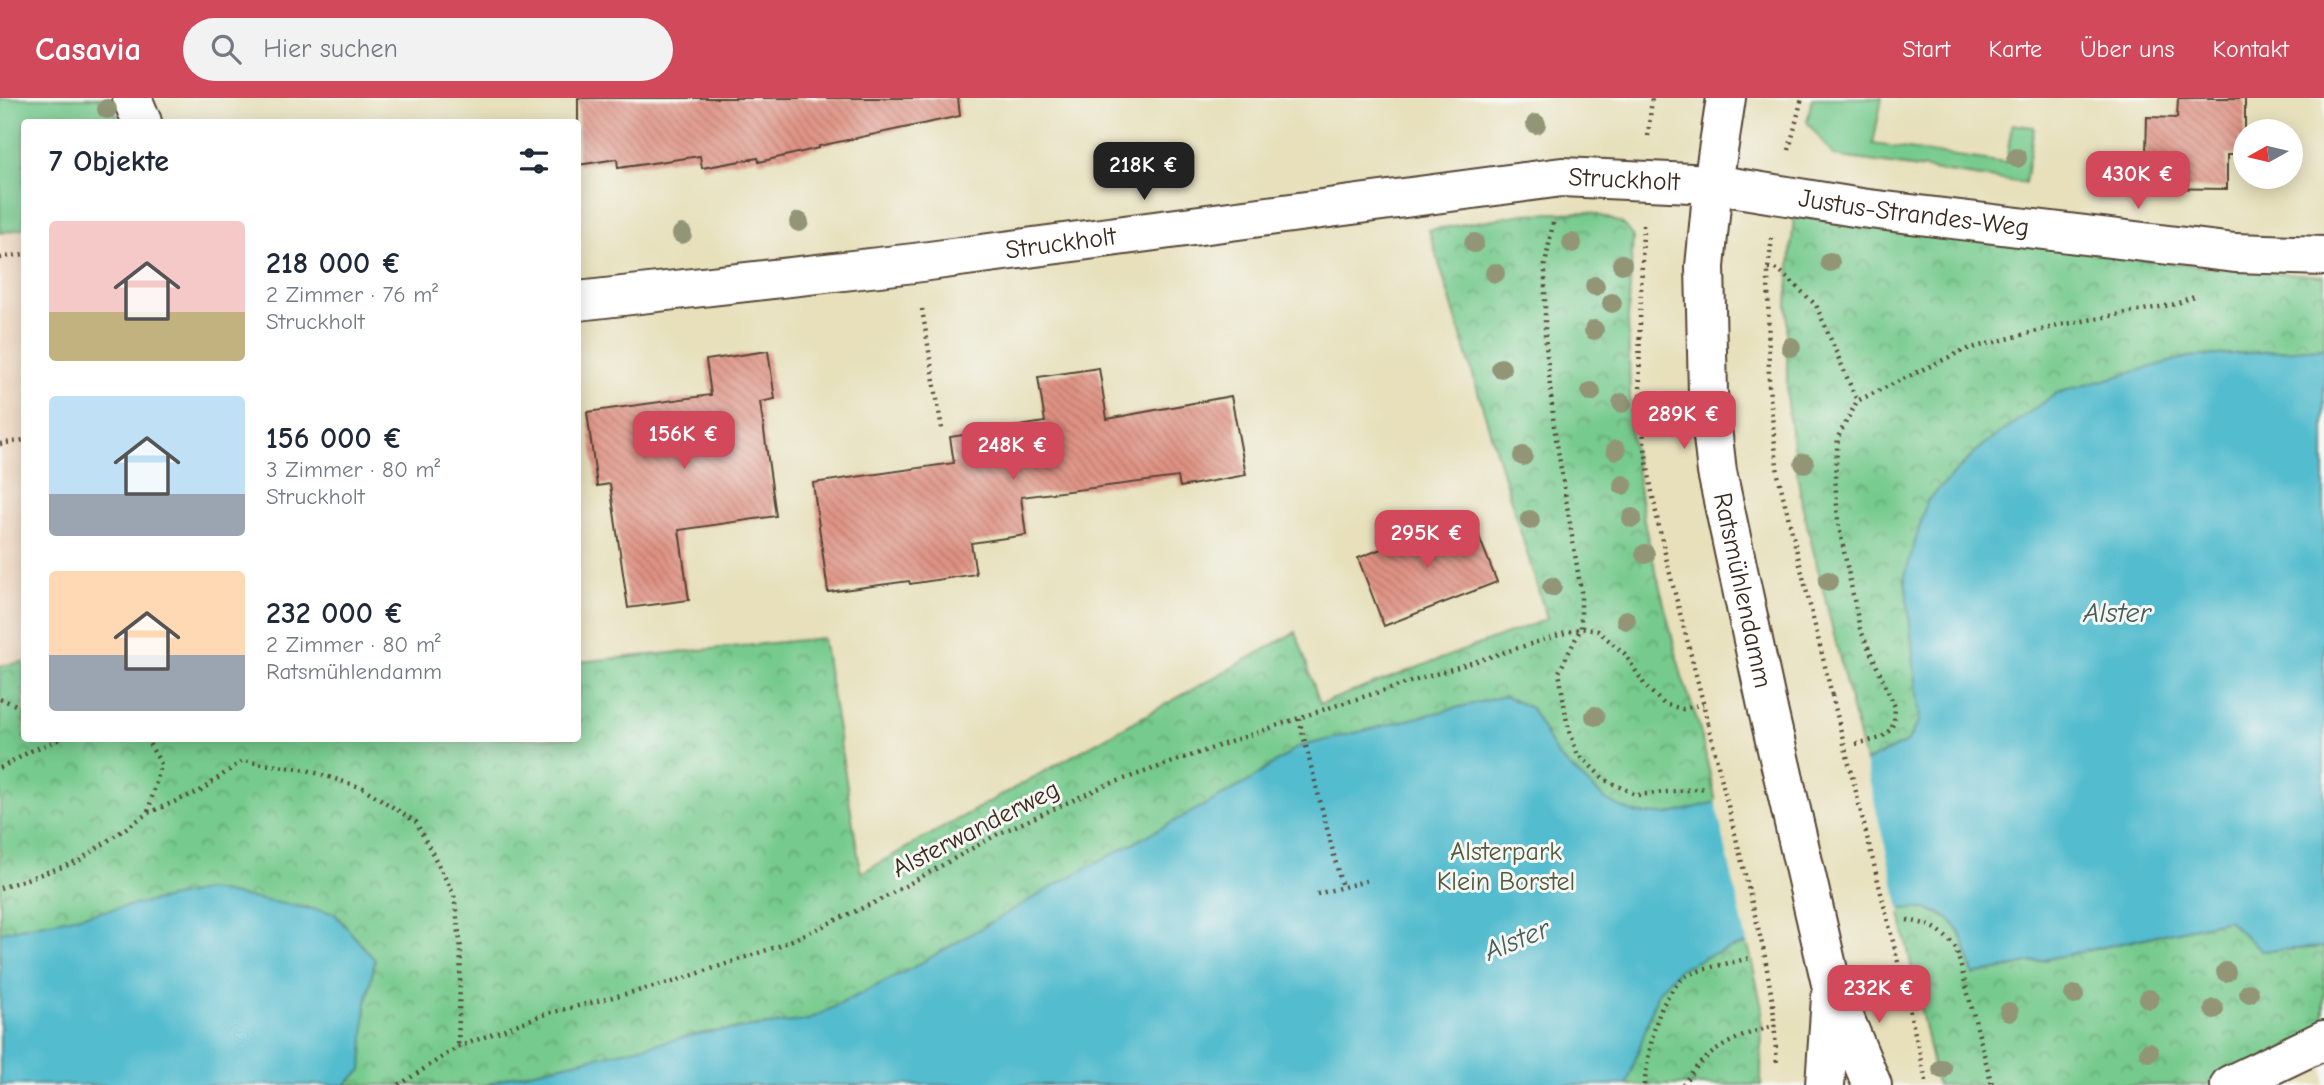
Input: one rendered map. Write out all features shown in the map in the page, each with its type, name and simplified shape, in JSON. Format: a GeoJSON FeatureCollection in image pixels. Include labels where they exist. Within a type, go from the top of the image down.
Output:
{"type":"FeatureCollection","features":[{"type":"Feature","properties":{"kind":"street"},"geometry":{"type":"LineString","coordinates":[[132,98],[141,119]]}},
{"type":"Feature","properties":{"kind":"street","name":"Ratsmühlendamm"},"geometry":{"type":"LineString","coordinates":[[1725,100],[1705,267],[1708,393],[1717,472],[1832,988],[1872,1085]]}},
{"type":"Feature","properties":{"kind":"street","name":"Struckholt"},"geometry":{"type":"LineString","coordinates":[[581,302],[914,263],[1562,177],[1713,184]]}},
{"type":"Feature","properties":{"kind":"street","name":"Justus-Strandes-Weg"},"geometry":{"type":"LineString","coordinates":[[1713,184],[1861,208],[2235,253],[2324,256]]}},
{"type":"Feature","properties":{"kind":"street","name":"Ratsmühlendamm"},"geometry":{"type":"LineString","coordinates":[[1825,1085],[1832,988]]}},
{"type":"Feature","properties":{"kind":"street"},"geometry":{"type":"LineString","coordinates":[[2230,1085],[2324,1040]]}},
{"type":"Feature","properties":{"kind":"path"},"geometry":{"type":"LineString","coordinates":[[1648,139],[1652,98]]}},
{"type":"Feature","properties":{"kind":"path"},"geometry":{"type":"LineString","coordinates":[[1791,142],[1802,98]]}},
{"type":"Feature","properties":{"kind":"path"},"geometry":{"type":"LineString","coordinates":[[1562,177],[1545,265],[1545,336],[1554,426],[1581,591],[1581,628],[1559,672],[1567,722],[1577,752],[1605,780],[1637,795],[1706,788]]}},
{"type":"Feature","properties":{"kind":"path"},"geometry":{"type":"LineString","coordinates":[[1643,225],[1641,406],[1658,523],[1765,952],[1773,1004],[1777,1073]]}},
{"type":"Feature","properties":{"kind":"path"},"geometry":{"type":"LineString","coordinates":[[1773,235],[1768,269],[1769,386],[1779,475],[1927,1085]]}},
{"type":"Feature","properties":{"kind":"path"},"geometry":{"type":"LineString","coordinates":[[1856,744],[1881,738],[1890,730],[1894,722],[1895,707],[1860,629],[1838,523],[1835,476],[1838,437],[1857,401],[1964,349],[2061,325],[2176,304],[2216,286],[2235,253]]}},
{"type":"Feature","properties":{"kind":"path"},"geometry":{"type":"LineString","coordinates":[[0,258],[21,254]]}},
{"type":"Feature","properties":{"kind":"path"},"geometry":{"type":"LineString","coordinates":[[914,263],[942,429]]}},
{"type":"Feature","properties":{"kind":"path"},"geometry":{"type":"LineString","coordinates":[[1768,269],[1779,270],[1816,305],[1857,401]]}},
{"type":"Feature","properties":{"kind":"path"},"geometry":{"type":"LineString","coordinates":[[0,444],[21,440]]}},
{"type":"Feature","properties":{"kind":"path"},"geometry":{"type":"LineString","coordinates":[[1581,628],[1598,631],[1625,654],[1646,687],[1664,704],[1683,709],[1703,704]]}},
{"type":"Feature","properties":{"kind":"path","name":"Alsterwanderweg"},"geometry":{"type":"LineString","coordinates":[[399,1085],[458,1047],[542,1015],[673,982],[779,946],[880,900],[998,834],[1104,786],[1299,719],[1581,628]]}},
{"type":"Feature","properties":{"kind":"path"},"geometry":{"type":"LineString","coordinates":[[0,699],[21,707]]}},
{"type":"Feature","properties":{"kind":"path"},"geometry":{"type":"LineString","coordinates":[[1299,719],[1342,887]]}},
{"type":"Feature","properties":{"kind":"path"},"geometry":{"type":"LineString","coordinates":[[0,768],[52,742]]}},
{"type":"Feature","properties":{"kind":"path"},"geometry":{"type":"LineString","coordinates":[[148,742],[161,764],[148,813]]}},
{"type":"Feature","properties":{"kind":"path"},"geometry":{"type":"LineString","coordinates":[[0,888],[77,862],[148,813],[200,791],[242,761],[307,770],[363,788],[416,822],[454,895],[461,949],[458,1047]]}},
{"type":"Feature","properties":{"kind":"path"},"geometry":{"type":"LineString","coordinates":[[1317,894],[1366,881]]}},
{"type":"Feature","properties":{"kind":"path"},"geometry":{"type":"LineString","coordinates":[[1907,920],[1930,924],[1942,931],[1956,948],[1992,1085]]}},
{"type":"Feature","properties":{"kind":"path"},"geometry":{"type":"LineString","coordinates":[[1644,1085],[1653,1037],[1667,998],[1688,975],[1750,958]]}},
{"type":"Feature","properties":{"kind":"path"},"geometry":{"type":"LineString","coordinates":[[1683,1085],[1717,1048],[1754,1031],[1775,1026]]}},
{"type":"Feature","properties":{"kind":"shaded area"},"geometry":{"type":"Polygon","coordinates":[[[0,98],[110,98],[118,119],[21,119],[21,662],[0,666],[0,98]]]}},
{"type":"Feature","properties":{"kind":"green space"},"geometry":{"type":"Polygon","coordinates":[[[0,98],[110,98],[118,119],[21,119],[21,229],[0,233],[0,98]]]}},
{"type":"Feature","properties":{"kind":"green space"},"geometry":{"type":"Polygon","coordinates":[[[1812,98],[1882,98],[1873,144],[2006,163],[2012,124],[2034,127],[2025,183],[1834,156],[1807,122],[1812,98]]]}},
{"type":"Feature","properties":{"kind":"green space","name":"Alsterpark Klein Borstel"},"geometry":{"type":"Polygon","coordinates":[[[1589,212],[1622,223],[1633,237],[1628,319],[1631,433],[1645,527],[1682,677],[1699,726],[1762,1007],[1761,1085],[0,1085],[0,666],[21,662],[21,742],[581,742],[581,662],[823,638],[861,873],[1296,632],[1320,704],[1547,619],[1429,230],[1523,214],[1589,212]]]}},
{"type":"Feature","properties":{"kind":"green space"},"geometry":{"type":"Polygon","coordinates":[[[1794,215],[2203,267],[2324,276],[2324,348],[2188,357],[1983,445],[1927,501],[1905,576],[1920,719],[1907,742],[1865,762],[1802,504],[1787,404],[1787,303],[1794,215]]]}},
{"type":"Feature","properties":{"kind":"green space"},"geometry":{"type":"Polygon","coordinates":[[[1921,907],[1954,924],[1963,940],[1973,975],[2229,920],[2262,951],[2324,947],[2324,1030],[2206,1085],[1937,1085],[1899,909],[1921,907]]]}},
{"type":"Feature","properties":{"kind":"water","name":"Alster"},"geometry":{"type":"Polygon","coordinates":[[[2324,348],[2324,947],[2262,951],[2228,920],[1973,975],[1965,944],[1952,922],[1944,915],[1932,911],[1918,908],[1899,909],[1745,944],[1679,969],[1658,992],[1627,1085],[486,1085],[508,1077],[704,1033],[808,1020],[912,968],[1073,875],[1246,783],[1298,747],[1504,696],[1531,708],[1557,755],[1607,801],[1637,814],[1671,814],[1865,762],[1907,742],[1920,720],[1905,576],[1927,501],[1983,445],[2057,393],[2188,357],[2324,348]]]}},
{"type":"Feature","properties":{"kind":"water"},"geometry":{"type":"Polygon","coordinates":[[[208,890],[334,913],[375,960],[366,1004],[362,1070],[345,1085],[0,1085],[0,932],[208,890]]]}},
{"type":"Feature","properties":{"kind":"pier"},"geometry":{"type":"Polygon","coordinates":[[[1864,759],[1901,913],[1748,947],[1715,800],[1864,759]]]}},
{"type":"Feature","properties":{"kind":"building"},"geometry":{"type":"Polygon","coordinates":[[[578,98],[958,98],[960,116],[819,146],[759,162],[758,158],[702,168],[700,156],[618,168],[617,159],[581,165],[581,119],[578,119],[578,98]]]}},
{"type":"Feature","properties":{"kind":"building"},"geometry":{"type":"Polygon","coordinates":[[[2178,98],[2245,98],[2245,119],[2233,119],[2233,155],[2227,155],[2227,189],[2145,188],[2147,117],[2177,118],[2178,98]]]}},
{"type":"Feature","properties":{"kind":"building"},"geometry":{"type":"Polygon","coordinates":[[[768,351],[775,399],[760,402],[776,516],[679,530],[689,600],[628,608],[610,484],[597,486],[587,412],[711,395],[706,360],[768,351]]]}},
{"type":"Feature","properties":{"kind":"building"},"geometry":{"type":"Polygon","coordinates":[[[1099,368],[1107,419],[1231,396],[1246,475],[1180,487],[1178,477],[1021,497],[1026,535],[971,543],[976,574],[828,592],[813,483],[954,463],[950,437],[1045,422],[1038,377],[1099,368]]]}},
{"type":"Feature","properties":{"kind":"building"},"geometry":{"type":"Polygon","coordinates":[[[1470,514],[1497,582],[1384,626],[1358,558],[1470,514]]]}}]}
